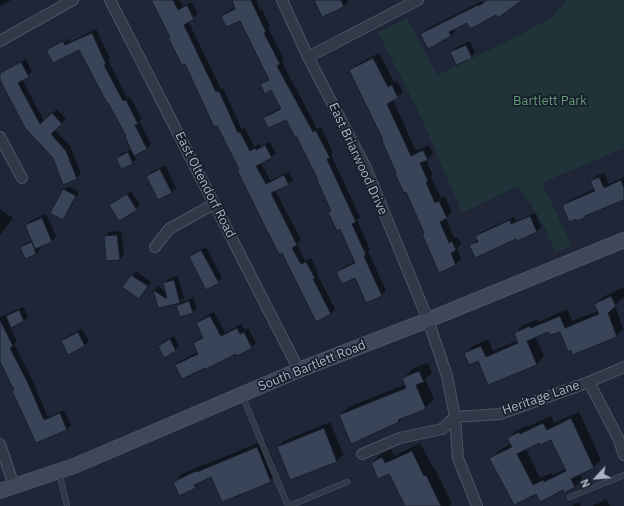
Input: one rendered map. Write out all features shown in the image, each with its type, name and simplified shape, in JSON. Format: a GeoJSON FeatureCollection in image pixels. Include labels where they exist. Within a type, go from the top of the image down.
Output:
{"type":"FeatureCollection","features":[{"type":"Feature","properties":{"kind":"main road","name":"South Bartlett Road"},"geometry":{"type":"LineString","coordinates":[[0,491],[74,466],[299,370],[428,320],[624,240]]}},
{"type":"Feature","properties":{"kind":"street"},"geometry":{"type":"LineString","coordinates":[[0,40],[73,0]]}},
{"type":"Feature","properties":{"kind":"street","name":"East Oltendorf Road"},"geometry":{"type":"LineString","coordinates":[[110,0],[299,370]]}},
{"type":"Feature","properties":{"kind":"street","name":"East Briarwood Drive"},"geometry":{"type":"LineString","coordinates":[[282,0],[308,57],[366,168],[428,320],[447,376],[455,416],[458,458],[478,506]]}},
{"type":"Feature","properties":{"kind":"street"},"geometry":{"type":"LineString","coordinates":[[308,57],[418,0]]}},
{"type":"Feature","properties":{"kind":"street"},"geometry":{"type":"LineString","coordinates":[[0,137],[22,178]]}},
{"type":"Feature","properties":{"kind":"street"},"geometry":{"type":"LineString","coordinates":[[155,247],[169,229],[214,204]]}},
{"type":"Feature","properties":{"kind":"street","name":"Heritage Lane"},"geometry":{"type":"LineString","coordinates":[[455,416],[500,414],[589,382],[624,367]]}},
{"type":"Feature","properties":{"kind":"street"},"geometry":{"type":"LineString","coordinates":[[589,382],[618,438],[624,455]]}},
{"type":"Feature","properties":{"kind":"street"},"geometry":{"type":"LineString","coordinates":[[362,454],[400,438],[442,429],[455,416]]}},
{"type":"Feature","properties":{"kind":"street"},"geometry":{"type":"LineString","coordinates":[[0,444],[14,486]]}},
{"type":"Feature","properties":{"kind":"lane"},"geometry":{"type":"LineString","coordinates":[[242,394],[289,506],[347,482]]}},
{"type":"Feature","properties":{"kind":"lane"},"geometry":{"type":"LineString","coordinates":[[59,471],[68,506]]}},
{"type":"Feature","properties":{"kind":"lane"},"geometry":{"type":"LineString","coordinates":[[570,497],[624,475]]}},
{"type":"Feature","properties":{"kind":"green space","name":"Bartlett Park"},"geometry":{"type":"Polygon","coordinates":[[[567,0],[624,0],[624,148],[542,183],[572,246],[555,252],[545,228],[518,186],[462,213],[420,115],[378,32],[407,18],[437,75],[516,37],[552,17],[567,0]]]}},
{"type":"Feature","properties":{"kind":"building"},"geometry":{"type":"Polygon","coordinates":[[[151,0],[173,0],[178,10],[187,5],[194,19],[184,25],[216,92],[219,91],[238,133],[240,132],[250,151],[255,148],[256,150],[265,145],[272,158],[256,166],[266,184],[284,175],[289,185],[271,193],[297,245],[292,248],[301,264],[306,262],[331,314],[316,322],[282,253],[279,254],[266,229],[237,170],[239,169],[217,126],[214,127],[185,64],[182,65],[168,38],[170,37],[151,0]]]}},
{"type":"Feature","properties":{"kind":"building"},"geometry":{"type":"Polygon","coordinates":[[[232,0],[251,0],[266,32],[264,33],[280,64],[277,66],[313,132],[316,131],[330,158],[327,159],[356,222],[352,224],[366,255],[364,256],[382,296],[366,303],[355,278],[342,284],[336,272],[355,263],[340,229],[337,231],[328,212],[331,211],[318,180],[296,136],[295,137],[286,120],[268,128],[263,118],[281,109],[271,90],[265,94],[260,84],[269,80],[240,21],[226,27],[221,16],[235,9],[232,0]]]}},
{"type":"Feature","properties":{"kind":"building"},"geometry":{"type":"Polygon","coordinates":[[[314,0],[341,0],[344,7],[322,17],[314,0]]]}},
{"type":"Feature","properties":{"kind":"building"},"geometry":{"type":"Polygon","coordinates":[[[487,0],[522,0],[498,18],[496,15],[470,29],[467,23],[449,32],[451,36],[428,49],[420,34],[478,5],[479,6],[487,0]]]}},
{"type":"Feature","properties":{"kind":"building"},"geometry":{"type":"Polygon","coordinates":[[[92,33],[106,64],[104,65],[123,101],[126,100],[138,124],[135,125],[147,149],[134,156],[125,137],[126,136],[79,50],[53,63],[46,50],[63,41],[65,45],[92,33]]]}},
{"type":"Feature","properties":{"kind":"building"},"geometry":{"type":"Polygon","coordinates":[[[466,45],[472,58],[456,65],[450,52],[466,45]]]}},
{"type":"Feature","properties":{"kind":"building"},"geometry":{"type":"Polygon","coordinates":[[[373,58],[388,87],[392,85],[398,98],[387,104],[411,156],[423,150],[428,160],[420,163],[428,181],[426,182],[435,203],[439,201],[447,218],[440,222],[449,243],[452,241],[456,250],[451,253],[456,265],[439,273],[422,234],[424,233],[406,192],[404,193],[395,174],[396,173],[382,141],[383,140],[349,70],[373,58]]]}},
{"type":"Feature","properties":{"kind":"building"},"geometry":{"type":"Polygon","coordinates":[[[21,62],[29,77],[18,83],[40,124],[52,113],[62,124],[51,134],[66,151],[77,179],[63,185],[53,158],[25,128],[0,80],[0,73],[21,62]]]}},
{"type":"Feature","properties":{"kind":"building"},"geometry":{"type":"Polygon","coordinates":[[[128,152],[133,164],[121,169],[116,158],[128,152]]]}},
{"type":"Feature","properties":{"kind":"building"},"geometry":{"type":"Polygon","coordinates":[[[160,169],[172,193],[158,200],[146,176],[160,169]]]}},
{"type":"Feature","properties":{"kind":"building"},"geometry":{"type":"Polygon","coordinates":[[[599,177],[604,188],[621,180],[624,188],[624,200],[585,216],[586,217],[577,221],[576,219],[569,222],[562,205],[595,191],[590,181],[599,177]]]}},
{"type":"Feature","properties":{"kind":"building"},"geometry":{"type":"Polygon","coordinates":[[[63,189],[76,196],[63,220],[50,213],[63,189]]]}},
{"type":"Feature","properties":{"kind":"building"},"geometry":{"type":"Polygon","coordinates":[[[127,194],[137,210],[119,221],[109,205],[127,194]]]}},
{"type":"Feature","properties":{"kind":"building"},"geometry":{"type":"Polygon","coordinates":[[[530,216],[537,232],[517,241],[516,239],[475,258],[469,245],[478,242],[475,236],[510,220],[511,224],[530,216]]]}},
{"type":"Feature","properties":{"kind":"building"},"geometry":{"type":"Polygon","coordinates":[[[42,218],[52,242],[35,249],[25,225],[42,218]]]}},
{"type":"Feature","properties":{"kind":"building"},"geometry":{"type":"Polygon","coordinates":[[[117,235],[120,260],[106,261],[104,236],[117,235]]]}},
{"type":"Feature","properties":{"kind":"building"},"geometry":{"type":"Polygon","coordinates":[[[32,242],[36,254],[25,259],[20,247],[32,242]]]}},
{"type":"Feature","properties":{"kind":"building"},"geometry":{"type":"Polygon","coordinates":[[[201,250],[219,283],[206,290],[189,257],[201,250]]]}},
{"type":"Feature","properties":{"kind":"building"},"geometry":{"type":"Polygon","coordinates":[[[131,275],[148,286],[139,299],[122,287],[131,275]]]}},
{"type":"Feature","properties":{"kind":"building"},"geometry":{"type":"Polygon","coordinates":[[[174,280],[180,303],[158,308],[153,290],[167,299],[163,283],[174,280]]]}},
{"type":"Feature","properties":{"kind":"building"},"geometry":{"type":"Polygon","coordinates":[[[611,296],[616,306],[608,313],[617,337],[572,355],[571,350],[568,352],[560,332],[550,335],[548,332],[527,341],[537,365],[488,385],[478,361],[469,365],[464,353],[481,346],[486,357],[518,343],[514,333],[530,326],[531,328],[560,316],[565,328],[599,314],[594,304],[611,296]]]}},
{"type":"Feature","properties":{"kind":"building"},"geometry":{"type":"Polygon","coordinates":[[[189,301],[193,313],[180,317],[176,306],[189,301]]]}},
{"type":"Feature","properties":{"kind":"building"},"geometry":{"type":"Polygon","coordinates":[[[19,310],[24,321],[11,328],[6,316],[19,310]]]}},
{"type":"Feature","properties":{"kind":"building"},"geometry":{"type":"Polygon","coordinates":[[[210,316],[221,336],[237,328],[240,334],[244,332],[252,348],[237,356],[236,354],[182,379],[175,365],[198,354],[193,343],[203,338],[196,323],[210,316]]]}},
{"type":"Feature","properties":{"kind":"building"},"geometry":{"type":"Polygon","coordinates":[[[0,320],[13,346],[10,348],[27,381],[44,420],[60,413],[67,430],[36,443],[12,391],[14,390],[0,362],[0,320]]]}},
{"type":"Feature","properties":{"kind":"building"},"geometry":{"type":"Polygon","coordinates":[[[78,332],[85,346],[68,355],[61,341],[78,332]]]}},
{"type":"Feature","properties":{"kind":"building"},"geometry":{"type":"Polygon","coordinates":[[[170,339],[176,351],[164,358],[158,346],[170,339]]]}},
{"type":"Feature","properties":{"kind":"building"},"geometry":{"type":"Polygon","coordinates":[[[419,371],[424,382],[416,385],[426,409],[398,420],[399,422],[351,444],[339,415],[406,388],[402,378],[419,371]]]}},
{"type":"Feature","properties":{"kind":"building"},"geometry":{"type":"Polygon","coordinates":[[[571,418],[594,468],[571,479],[575,487],[564,493],[563,490],[540,502],[536,494],[514,505],[489,458],[512,447],[507,438],[519,432],[520,434],[543,423],[547,430],[571,418]],[[551,440],[540,445],[539,443],[517,454],[533,485],[543,480],[544,482],[566,471],[551,440]]]}},
{"type":"Feature","properties":{"kind":"building"},"geometry":{"type":"Polygon","coordinates":[[[324,428],[337,462],[290,480],[277,447],[324,428]]]}},
{"type":"Feature","properties":{"kind":"building"},"geometry":{"type":"Polygon","coordinates":[[[257,447],[271,482],[222,502],[211,477],[194,485],[196,488],[179,496],[173,482],[196,471],[197,472],[257,447]]]}},
{"type":"Feature","properties":{"kind":"building"},"geometry":{"type":"Polygon","coordinates":[[[412,451],[441,506],[405,506],[389,474],[378,479],[371,463],[382,457],[385,463],[412,451]]]}}]}
